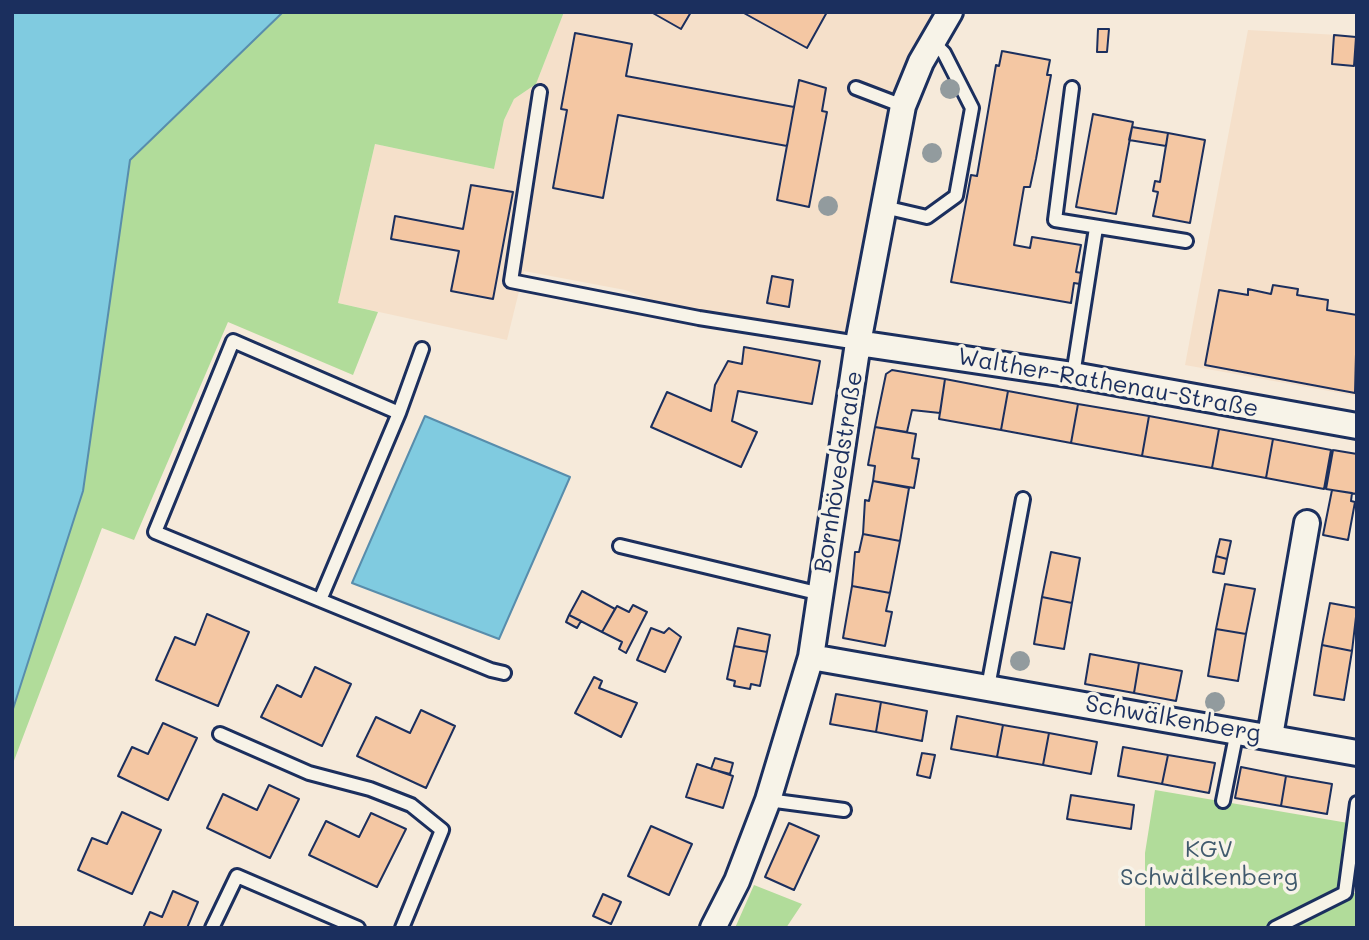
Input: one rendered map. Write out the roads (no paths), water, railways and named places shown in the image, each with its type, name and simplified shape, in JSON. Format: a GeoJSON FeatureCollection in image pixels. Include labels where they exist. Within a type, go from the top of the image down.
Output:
{"type":"FeatureCollection","features":[{"type":"Feature","properties":{"kind":"street","name":"Bornhövedstraße"},"geometry":{"type":"LineString","coordinates":[[713,928],[737,881],[768,800],[811,657],[858,343],[903,106],[950,12]]}},
{"type":"Feature","properties":{"kind":"street","name":"Walther-Rathenau-Straße"},"geometry":{"type":"LineString","coordinates":[[858,343],[1073,375],[1357,426]]}},
{"type":"Feature","properties":{"kind":"street"},"geometry":{"type":"LineString","coordinates":[[1270,736],[1307,523]]}},
{"type":"Feature","properties":{"kind":"street","name":"Schwälkenberg"},"geometry":{"type":"LineString","coordinates":[[811,657],[1357,753]]}},
{"type":"Feature","properties":{"kind":"lane"},"geometry":{"type":"LineString","coordinates":[[884,207],[926,217],[956,196],[972,108],[944,53],[933,42]]}},
{"type":"Feature","properties":{"kind":"lane"},"geometry":{"type":"LineString","coordinates":[[856,88],[903,106]]}},
{"type":"Feature","properties":{"kind":"lane"},"geometry":{"type":"LineString","coordinates":[[1072,89],[1055,220],[1185,241]]}},
{"type":"Feature","properties":{"kind":"lane"},"geometry":{"type":"LineString","coordinates":[[540,92],[511,281],[699,318],[858,343]]}},
{"type":"Feature","properties":{"kind":"lane"},"geometry":{"type":"LineString","coordinates":[[1073,375],[1096,228]]}},
{"type":"Feature","properties":{"kind":"lane"},"geometry":{"type":"LineString","coordinates":[[399,413],[233,341],[155,532],[504,673]]}},
{"type":"Feature","properties":{"kind":"lane"},"geometry":{"type":"LineString","coordinates":[[320,600],[399,413],[422,349]]}},
{"type":"Feature","properties":{"kind":"lane"},"geometry":{"type":"LineString","coordinates":[[988,687],[1023,499]]}},
{"type":"Feature","properties":{"kind":"lane"},"geometry":{"type":"LineString","coordinates":[[620,546],[821,594]]}},
{"type":"Feature","properties":{"kind":"lane"},"geometry":{"type":"LineString","coordinates":[[1223,801],[1237,731]]}},
{"type":"Feature","properties":{"kind":"lane"},"geometry":{"type":"LineString","coordinates":[[220,734],[309,773],[370,789],[411,805],[442,830],[402,928]]}},
{"type":"Feature","properties":{"kind":"lane"},"geometry":{"type":"LineString","coordinates":[[768,800],[844,810]]}},
{"type":"Feature","properties":{"kind":"lane"},"geometry":{"type":"LineString","coordinates":[[1275,928],[1345,893],[1357,803]]}},
{"type":"Feature","properties":{"kind":"lane"},"geometry":{"type":"LineString","coordinates":[[212,928],[237,876],[358,928]]}},
{"type":"Feature","properties":{"kind":"water"},"geometry":{"type":"Polygon","coordinates":[[[12,12],[283,12],[130,160],[83,491],[12,712],[12,12]]]}},
{"type":"Feature","properties":{"kind":"water"},"geometry":{"type":"Polygon","coordinates":[[[425,416],[570,477],[499,639],[352,583],[425,416]]]}},
{"type":"Feature","properties":{"kind":"park label","name":"KGV Schwälkenberg"},"geometry":{"type":"Point","coordinates":[1209,864]}}]}
